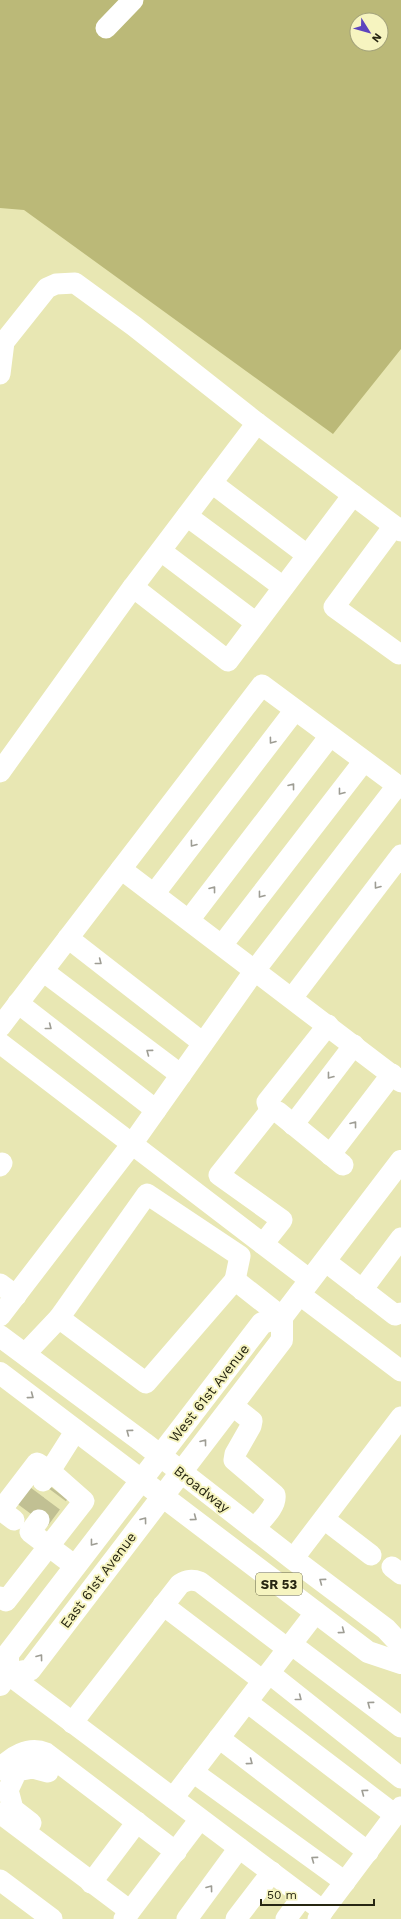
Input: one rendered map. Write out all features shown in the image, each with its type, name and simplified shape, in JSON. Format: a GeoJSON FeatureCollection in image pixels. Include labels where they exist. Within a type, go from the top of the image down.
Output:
{"type":"FeatureCollection","features":[{"type":"Feature","properties":{"kind":"main road"},"geometry":{"type":"LineString","coordinates":[[282,1317],[401,1161]]}},
{"type":"Feature","properties":{"kind":"main road","name":"West 61st Avenue"},"geometry":{"type":"LineString","coordinates":[[142,1479],[262,1322],[282,1317],[282,1340],[180,1472]]}},
{"type":"Feature","properties":{"kind":"main road","name":"Broadway"},"geometry":{"type":"LineString","coordinates":[[0,1336],[386,1629],[401,1645]]}},
{"type":"Feature","properties":{"kind":"main road","name":"Broadway"},"geometry":{"type":"LineString","coordinates":[[0,1373],[142,1479],[368,1652],[401,1663]]}},
{"type":"Feature","properties":{"kind":"main road","name":"East 61st Avenue"},"geometry":{"type":"LineString","coordinates":[[142,1479],[75,1566],[4,1665],[30,1670],[180,1472]]}},
{"type":"Feature","properties":{"kind":"lane"},"geometry":{"type":"LineString","coordinates":[[106,28],[133,0]]}},
{"type":"Feature","properties":{"kind":"lane"},"geometry":{"type":"LineString","coordinates":[[0,374],[4,342],[47,288],[56,284],[75,283],[134,326],[258,423],[398,528],[334,607],[399,654]]}},
{"type":"Feature","properties":{"kind":"lane"},"geometry":{"type":"LineString","coordinates":[[0,772],[133,587],[258,423]]}},
{"type":"Feature","properties":{"kind":"lane"},"geometry":{"type":"LineString","coordinates":[[212,483],[308,555]]}},
{"type":"Feature","properties":{"kind":"lane"},"geometry":{"type":"LineString","coordinates":[[133,587],[228,660],[353,495]]}},
{"type":"Feature","properties":{"kind":"lane"},"geometry":{"type":"LineString","coordinates":[[187,516],[283,587]]}},
{"type":"Feature","properties":{"kind":"lane"},"geometry":{"type":"LineString","coordinates":[[161,551],[256,623]]}},
{"type":"Feature","properties":{"kind":"lane"},"geometry":{"type":"LineString","coordinates":[[0,1027],[262,685],[399,787],[255,970],[132,1144],[8,1290],[0,1316]]}},
{"type":"Feature","properties":{"kind":"lane"},"geometry":{"type":"LineString","coordinates":[[154,894],[295,710]]}},
{"type":"Feature","properties":{"kind":"lane"},"geometry":{"type":"LineString","coordinates":[[189,920],[330,736]]}},
{"type":"Feature","properties":{"kind":"lane"},"geometry":{"type":"LineString","coordinates":[[222,945],[364,761]]}},
{"type":"Feature","properties":{"kind":"lane"},"geometry":{"type":"LineString","coordinates":[[292,998],[401,855]]}},
{"type":"Feature","properties":{"kind":"lane"},"geometry":{"type":"LineString","coordinates":[[121,869],[396,1078],[336,1160],[278,1112],[270,1111]]}},
{"type":"Feature","properties":{"kind":"lane"},"geometry":{"type":"LineString","coordinates":[[68,938],[204,1043]]}},
{"type":"Feature","properties":{"kind":"lane"},"geometry":{"type":"LineString","coordinates":[[43,971],[180,1075]]}},
{"type":"Feature","properties":{"kind":"lane"},"geometry":{"type":"LineString","coordinates":[[18,1003],[156,1110]]}},
{"type":"Feature","properties":{"kind":"lane"},"geometry":{"type":"LineString","coordinates":[[270,1111],[267,1102],[328,1026]]}},
{"type":"Feature","properties":{"kind":"lane"},"geometry":{"type":"LineString","coordinates":[[0,1043],[263,1244],[305,1287],[401,1372]]}},
{"type":"Feature","properties":{"kind":"lane"},"geometry":{"type":"LineString","coordinates":[[293,1125],[354,1045]]}},
{"type":"Feature","properties":{"kind":"lane"},"geometry":{"type":"LineString","coordinates":[[198,1195],[220,1175],[270,1111]]}},
{"type":"Feature","properties":{"kind":"lane"},"geometry":{"type":"LineString","coordinates":[[220,1175],[282,1220],[263,1244]]}},
{"type":"Feature","properties":{"kind":"lane"},"geometry":{"type":"LineString","coordinates":[[25,1354],[59,1318],[147,1194],[240,1256],[235,1280],[146,1383],[59,1318]]}},
{"type":"Feature","properties":{"kind":"lane"},"geometry":{"type":"LineString","coordinates":[[362,1290],[401,1238]]}},
{"type":"Feature","properties":{"kind":"lane"},"geometry":{"type":"LineString","coordinates":[[325,1261],[395,1315],[401,1313]]}},
{"type":"Feature","properties":{"kind":"lane"},"geometry":{"type":"LineString","coordinates":[[235,1280],[282,1317]]}},
{"type":"Feature","properties":{"kind":"lane"},"geometry":{"type":"LineString","coordinates":[[232,1406],[252,1421],[252,1426],[235,1454],[234,1460],[275,1495],[276,1500],[254,1529]]}},
{"type":"Feature","properties":{"kind":"lane"},"geometry":{"type":"LineString","coordinates":[[293,1559],[400,1422]]}},
{"type":"Feature","properties":{"kind":"lane"},"geometry":{"type":"LineString","coordinates":[[54,1482],[76,1430]]}},
{"type":"Feature","properties":{"kind":"lane"},"geometry":{"type":"LineString","coordinates":[[0,1597],[6,1601],[49,1546],[84,1501],[54,1482],[37,1463],[18,1517],[49,1546],[75,1566]]}},
{"type":"Feature","properties":{"kind":"lane"},"geometry":{"type":"LineString","coordinates":[[324,1519],[371,1555]]}},
{"type":"Feature","properties":{"kind":"lane"},"geometry":{"type":"LineString","coordinates":[[72,1723],[180,1584],[194,1580],[200,1582],[401,1727]]}},
{"type":"Feature","properties":{"kind":"lane"},"geometry":{"type":"LineString","coordinates":[[163,1605],[266,1677],[401,1778]]}},
{"type":"Feature","properties":{"kind":"lane"},"geometry":{"type":"LineString","coordinates":[[173,1798],[316,1612]]}},
{"type":"Feature","properties":{"kind":"lane"},"geometry":{"type":"LineString","coordinates":[[4,1665],[72,1723],[303,1896],[320,1915],[398,1811],[247,1702]]}},
{"type":"Feature","properties":{"kind":"lane"},"geometry":{"type":"LineString","coordinates":[[219,1738],[368,1852]]}},
{"type":"Feature","properties":{"kind":"lane"},"geometry":{"type":"LineString","coordinates":[[0,1770],[14,1757],[27,1752],[40,1751],[46,1753],[176,1852]]}},
{"type":"Feature","properties":{"kind":"lane"},"geometry":{"type":"LineString","coordinates":[[71,1772],[48,1772],[26,1782],[5,1805],[72,1868],[91,1882],[127,1915],[200,1819]]}},
{"type":"Feature","properties":{"kind":"lane"},"geometry":{"type":"LineString","coordinates":[[193,1772],[345,1882]]}},
{"type":"Feature","properties":{"kind":"lane"},"geometry":{"type":"LineString","coordinates":[[91,1882],[137,1822]]}},
{"type":"Feature","properties":{"kind":"lane"},"geometry":{"type":"LineString","coordinates":[[186,1919],[239,1848]]}},
{"type":"Feature","properties":{"kind":"lane"},"geometry":{"type":"LineString","coordinates":[[236,1919],[272,1872]]}},
{"type":"Feature","properties":{"kind":"lane"},"geometry":{"type":"LineString","coordinates":[[0,1880],[52,1919]]}},
{"type":"Feature","properties":{"kind":"lane"},"geometry":{"type":"LineString","coordinates":[[286,1919],[303,1896]]}},
{"type":"Feature","properties":{"kind":"shaded area"},"geometry":{"type":"Polygon","coordinates":[[[0,0],[401,0],[401,349],[333,434],[24,210],[0,208],[0,0]]]}},
{"type":"Feature","properties":{"kind":"tunnel"},"geometry":{"type":"LineString","coordinates":[[23,1508],[43,1481]]}},
{"type":"Feature","properties":{"kind":"tunnel"},"geometry":{"type":"LineString","coordinates":[[39,1520],[59,1493]]}}]}
